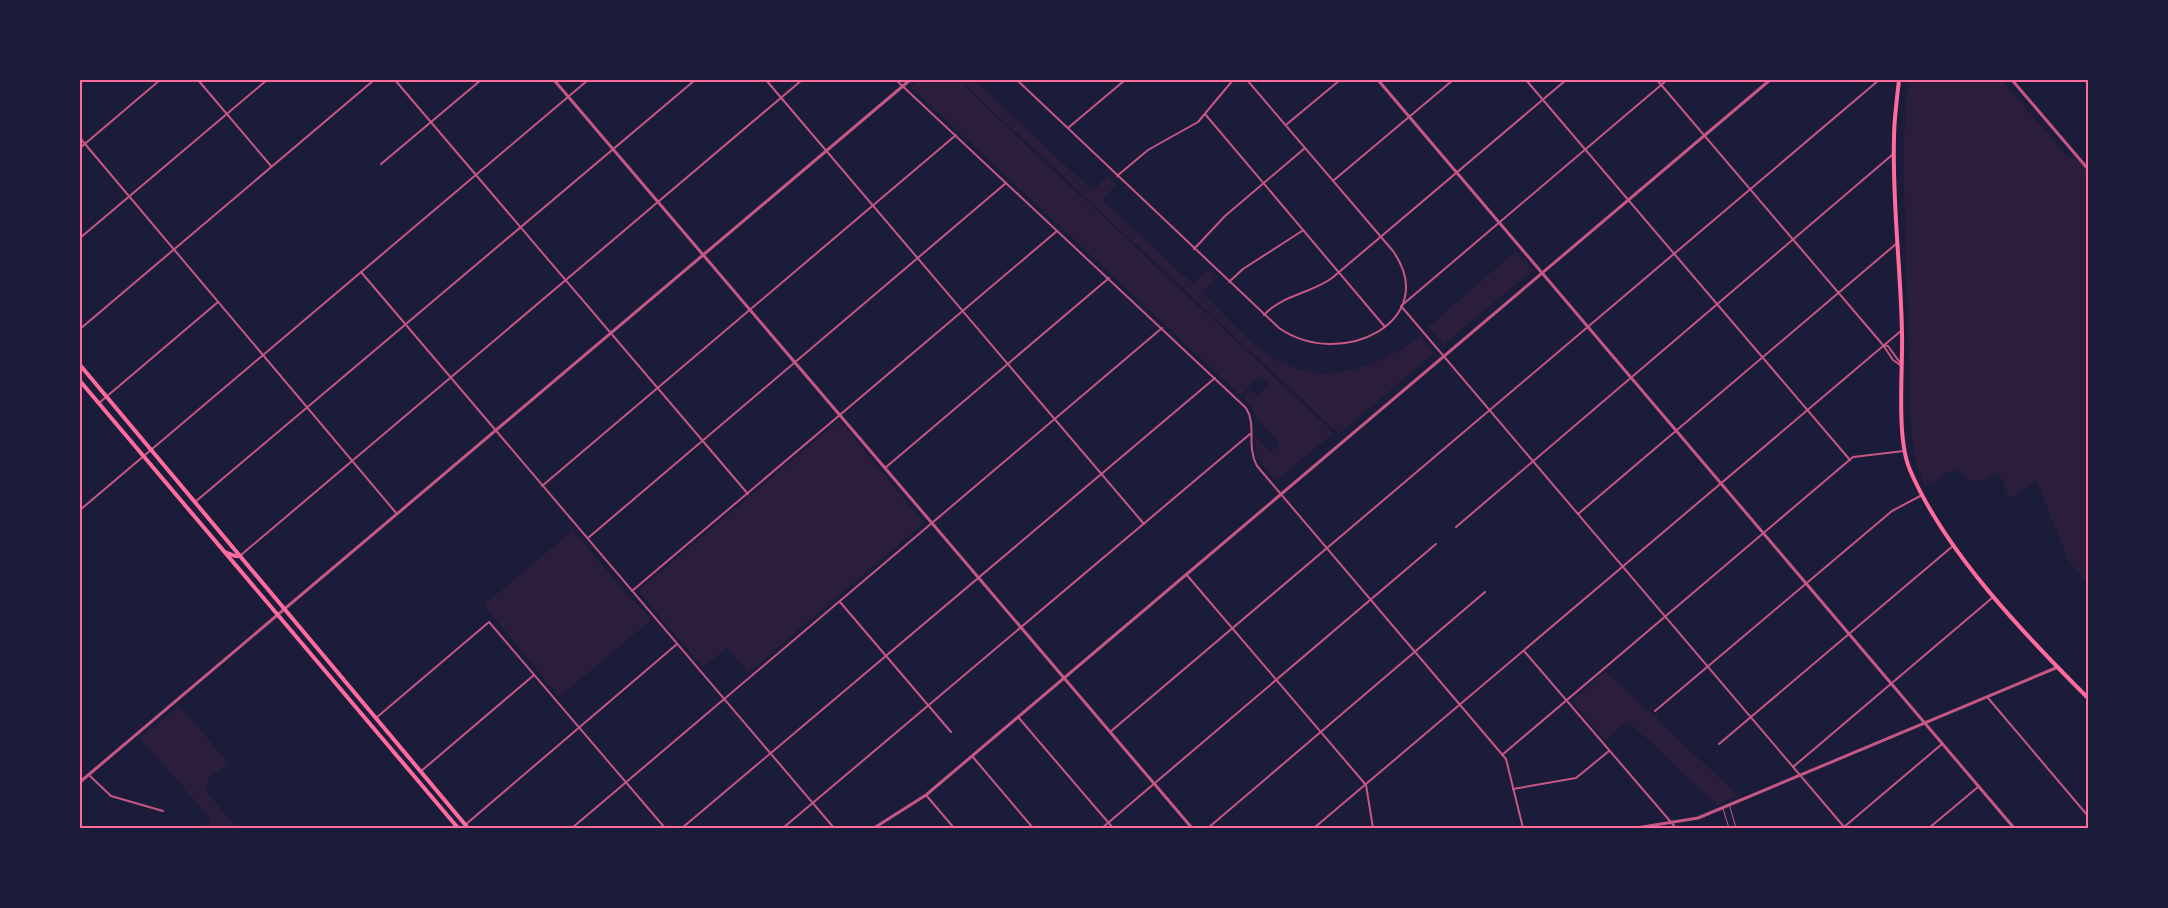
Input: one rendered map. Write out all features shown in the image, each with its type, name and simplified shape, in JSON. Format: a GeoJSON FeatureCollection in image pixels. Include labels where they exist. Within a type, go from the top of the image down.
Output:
{"type":"FeatureCollection","features":[{"type":"Feature","properties":{"kind":"main road"},"geometry":{"type":"LineString","coordinates":[[1899,80],[1894,153],[1902,330],[1904,451],[1922,495],[1954,545],[1995,596],[2088,698]]}},
{"type":"Feature","properties":{"kind":"main road"},"geometry":{"type":"LineString","coordinates":[[80,365],[467,827]]}},
{"type":"Feature","properties":{"kind":"main road"},"geometry":{"type":"LineString","coordinates":[[80,381],[458,828]]}},
{"type":"Feature","properties":{"kind":"main road"},"geometry":{"type":"LineString","coordinates":[[224,551],[235,556],[240,555]]}},
{"type":"Feature","properties":{"kind":"street"},"geometry":{"type":"LineString","coordinates":[[80,148],[160,80]]}},
{"type":"Feature","properties":{"kind":"street"},"geometry":{"type":"LineString","coordinates":[[198,80],[271,166]]}},
{"type":"Feature","properties":{"kind":"street"},"geometry":{"type":"LineString","coordinates":[[80,238],[267,80]]}},
{"type":"Feature","properties":{"kind":"street"},"geometry":{"type":"LineString","coordinates":[[80,329],[374,80]]}},
{"type":"Feature","properties":{"kind":"street"},"geometry":{"type":"LineString","coordinates":[[395,80],[748,494]]}},
{"type":"Feature","properties":{"kind":"street"},"geometry":{"type":"LineString","coordinates":[[381,164],[481,80]]}},
{"type":"Feature","properties":{"kind":"street"},"geometry":{"type":"LineString","coordinates":[[554,80],[1192,828]]}},
{"type":"Feature","properties":{"kind":"street"},"geometry":{"type":"LineString","coordinates":[[80,510],[588,80]]}},
{"type":"Feature","properties":{"kind":"street"},"geometry":{"type":"LineString","coordinates":[[195,502],[695,80]]}},
{"type":"Feature","properties":{"kind":"street"},"geometry":{"type":"LineString","coordinates":[[765,80],[1144,524]]}},
{"type":"Feature","properties":{"kind":"street"},"geometry":{"type":"LineString","coordinates":[[240,555],[802,80]]}},
{"type":"Feature","properties":{"kind":"street"},"geometry":{"type":"LineString","coordinates":[[896,80],[1109,278],[1248,412],[1251,451],[1255,463],[1502,755],[1523,828]]}},
{"type":"Feature","properties":{"kind":"street"},"geometry":{"type":"LineString","coordinates":[[80,782],[910,80]]}},
{"type":"Feature","properties":{"kind":"street"},"geometry":{"type":"LineString","coordinates":[[1018,80],[1116,177],[1264,315],[1292,336],[1321,345],[1351,343],[1385,327],[1401,306],[1667,80]]}},
{"type":"Feature","properties":{"kind":"street"},"geometry":{"type":"LineString","coordinates":[[1067,129],[1125,80]]}},
{"type":"Feature","properties":{"kind":"street"},"geometry":{"type":"LineString","coordinates":[[1116,177],[1138,156],[1185,131],[1205,114],[1233,80]]}},
{"type":"Feature","properties":{"kind":"street"},"geometry":{"type":"LineString","coordinates":[[1247,80],[1396,255],[1402,268],[1405,287],[1401,306]]}},
{"type":"Feature","properties":{"kind":"street"},"geometry":{"type":"LineString","coordinates":[[1286,125],[1340,80]]}},
{"type":"Feature","properties":{"kind":"street"},"geometry":{"type":"LineString","coordinates":[[1378,80],[2014,828]]}},
{"type":"Feature","properties":{"kind":"street"},"geometry":{"type":"LineString","coordinates":[[1333,181],[1453,80]]}},
{"type":"Feature","properties":{"kind":"street"},"geometry":{"type":"LineString","coordinates":[[1526,80],[1850,460]]}},
{"type":"Feature","properties":{"kind":"street"},"geometry":{"type":"LineString","coordinates":[[1264,315],[1279,302],[1320,286],[1339,272],[1566,80]]}},
{"type":"Feature","properties":{"kind":"street"},"geometry":{"type":"LineString","coordinates":[[1658,80],[1883,345],[1893,360],[1902,366]]}},
{"type":"Feature","properties":{"kind":"street"},"geometry":{"type":"LineString","coordinates":[[874,828],[926,795],[1770,80]]}},
{"type":"Feature","properties":{"kind":"street"},"geometry":{"type":"LineString","coordinates":[[1110,732],[1879,80]]}},
{"type":"Feature","properties":{"kind":"street"},"geometry":{"type":"LineString","coordinates":[[2012,80],[2088,169]]}},
{"type":"Feature","properties":{"kind":"street"},"geometry":{"type":"LineString","coordinates":[[1205,114],[1385,327]]}},
{"type":"Feature","properties":{"kind":"street"},"geometry":{"type":"LineString","coordinates":[[542,486],[956,135]]}},
{"type":"Feature","properties":{"kind":"street"},"geometry":{"type":"LineString","coordinates":[[80,138],[397,514]]}},
{"type":"Feature","properties":{"kind":"street"},"geometry":{"type":"LineString","coordinates":[[1194,249],[1225,216],[1305,148]]}},
{"type":"Feature","properties":{"kind":"street"},"geometry":{"type":"LineString","coordinates":[[1456,527],[1795,241],[1888,161],[1894,153]]}},
{"type":"Feature","properties":{"kind":"street"},"geometry":{"type":"LineString","coordinates":[[2083,162],[2088,161]]}},
{"type":"Feature","properties":{"kind":"street"},"geometry":{"type":"LineString","coordinates":[[587,538],[1006,183]]}},
{"type":"Feature","properties":{"kind":"street"},"geometry":{"type":"LineString","coordinates":[[1229,282],[1243,268],[1303,230]]}},
{"type":"Feature","properties":{"kind":"street"},"geometry":{"type":"LineString","coordinates":[[632,591],[1058,231]]}},
{"type":"Feature","properties":{"kind":"street"},"geometry":{"type":"LineString","coordinates":[[1578,515],[1899,242]]}},
{"type":"Feature","properties":{"kind":"street"},"geometry":{"type":"LineString","coordinates":[[361,272],[834,828]]}},
{"type":"Feature","properties":{"kind":"street"},"geometry":{"type":"LineString","coordinates":[[885,468],[1109,278]]}},
{"type":"Feature","properties":{"kind":"street"},"geometry":{"type":"LineString","coordinates":[[99,404],[218,302]]}},
{"type":"Feature","properties":{"kind":"street"},"geometry":{"type":"LineString","coordinates":[[1401,306],[1844,828],[1942,744]]}},
{"type":"Feature","properties":{"kind":"street"},"geometry":{"type":"LineString","coordinates":[[572,828],[1162,328]]}},
{"type":"Feature","properties":{"kind":"street"},"geometry":{"type":"LineString","coordinates":[[1314,828],[1902,330]]}},
{"type":"Feature","properties":{"kind":"street"},"geometry":{"type":"LineString","coordinates":[[1883,345],[1888,346],[1902,366]]}},
{"type":"Feature","properties":{"kind":"street"},"geometry":{"type":"LineString","coordinates":[[682,828],[1215,378]]}},
{"type":"Feature","properties":{"kind":"street"},"geometry":{"type":"LineString","coordinates":[[783,828],[1250,434]]}},
{"type":"Feature","properties":{"kind":"street"},"geometry":{"type":"LineString","coordinates":[[1502,755],[1853,457],[1904,451]]}},
{"type":"Feature","properties":{"kind":"street"},"geometry":{"type":"LineString","coordinates":[[1654,711],[1892,511],[1922,495]]}},
{"type":"Feature","properties":{"kind":"street"},"geometry":{"type":"LineString","coordinates":[[1102,828],[1436,544]]}},
{"type":"Feature","properties":{"kind":"street"},"geometry":{"type":"LineString","coordinates":[[1719,744],[1954,545]]}},
{"type":"Feature","properties":{"kind":"street"},"geometry":{"type":"LineString","coordinates":[[1186,574],[1365,785],[1373,828]]}},
{"type":"Feature","properties":{"kind":"street"},"geometry":{"type":"LineString","coordinates":[[1208,828],[1485,592]]}},
{"type":"Feature","properties":{"kind":"street"},"geometry":{"type":"LineString","coordinates":[[1793,767],[1995,596]]}},
{"type":"Feature","properties":{"kind":"street"},"geometry":{"type":"LineString","coordinates":[[840,602],[951,732]]}},
{"type":"Feature","properties":{"kind":"street"},"geometry":{"type":"LineString","coordinates":[[375,719],[489,622],[665,828]]}},
{"type":"Feature","properties":{"kind":"street"},"geometry":{"type":"LineString","coordinates":[[467,827],[677,644]]}},
{"type":"Feature","properties":{"kind":"street"},"geometry":{"type":"LineString","coordinates":[[1524,651],[1676,828]]}},
{"type":"Feature","properties":{"kind":"street"},"geometry":{"type":"LineString","coordinates":[[1636,828],[1698,818],[2058,667]]}},
{"type":"Feature","properties":{"kind":"street"},"geometry":{"type":"LineString","coordinates":[[420,772],[534,675]]}},
{"type":"Feature","properties":{"kind":"street"},"geometry":{"type":"LineString","coordinates":[[1988,698],[2088,816]]}},
{"type":"Feature","properties":{"kind":"street"},"geometry":{"type":"LineString","coordinates":[[1018,717],[1113,828]]}},
{"type":"Feature","properties":{"kind":"street"},"geometry":{"type":"LineString","coordinates":[[1513,789],[1576,778],[1609,751]]}},
{"type":"Feature","properties":{"kind":"street"},"geometry":{"type":"LineString","coordinates":[[972,756],[1033,828]]}},
{"type":"Feature","properties":{"kind":"street"},"geometry":{"type":"LineString","coordinates":[[88,774],[111,796],[163,811]]}},
{"type":"Feature","properties":{"kind":"street"},"geometry":{"type":"LineString","coordinates":[[1929,828],[1978,787]]}},
{"type":"Feature","properties":{"kind":"street"},"geometry":{"type":"LineString","coordinates":[[926,795],[954,828]]}},
{"type":"Feature","properties":{"kind":"lane"},"geometry":{"type":"LineString","coordinates":[[1729,805],[1736,828]]}},
{"type":"Feature","properties":{"kind":"lane"},"geometry":{"type":"LineString","coordinates":[[1722,807],[1729,828]]}},
{"type":"Feature","properties":{"kind":"shaded area"},"geometry":{"type":"Polygon","coordinates":[[[919,80],[960,80],[976,98],[1331,430],[1331,435],[1275,481],[1257,457],[1255,435],[1270,452],[1280,444],[1243,398],[1251,390],[1258,396],[1268,384],[1259,376],[1241,396],[912,88],[919,80]]]}},
{"type":"Feature","properties":{"kind":"shaded area"},"geometry":{"type":"Polygon","coordinates":[[[962,80],[974,80],[1093,191],[1107,176],[1116,185],[1102,200],[1193,284],[1208,270],[1218,276],[1202,293],[1266,353],[1286,364],[1306,371],[1326,373],[1345,371],[1383,359],[1420,337],[1434,353],[1339,434],[962,80]]]}},
{"type":"Feature","properties":{"kind":"shaded area"},"geometry":{"type":"Polygon","coordinates":[[[1908,80],[2002,80],[2067,156],[2088,163],[2088,584],[2068,560],[2036,480],[2010,499],[1998,472],[1984,480],[1973,482],[1956,470],[1943,474],[1942,478],[1925,486],[1917,467],[1911,433],[1903,152],[1908,80]]]}},
{"type":"Feature","properties":{"kind":"shaded area"},"geometry":{"type":"Polygon","coordinates":[[[1516,251],[1533,270],[1443,345],[1428,327],[1516,251]]]}},
{"type":"Feature","properties":{"kind":"shaded area"},"geometry":{"type":"Polygon","coordinates":[[[838,421],[924,523],[748,673],[727,647],[703,668],[640,593],[640,589],[838,421]]]}},
{"type":"Feature","properties":{"kind":"shaded area"},"geometry":{"type":"Polygon","coordinates":[[[573,530],[628,596],[652,619],[559,697],[484,605],[573,530]]]}},
{"type":"Feature","properties":{"kind":"shaded area"},"geometry":{"type":"Polygon","coordinates":[[[1605,671],[1649,712],[1658,716],[1658,721],[1738,795],[1717,805],[1628,721],[1605,740],[1572,701],[1605,671]]]}},
{"type":"Feature","properties":{"kind":"shaded area"},"geometry":{"type":"Polygon","coordinates":[[[177,707],[184,711],[228,763],[209,778],[205,790],[237,828],[201,828],[211,819],[140,738],[177,707]]]}}]}
